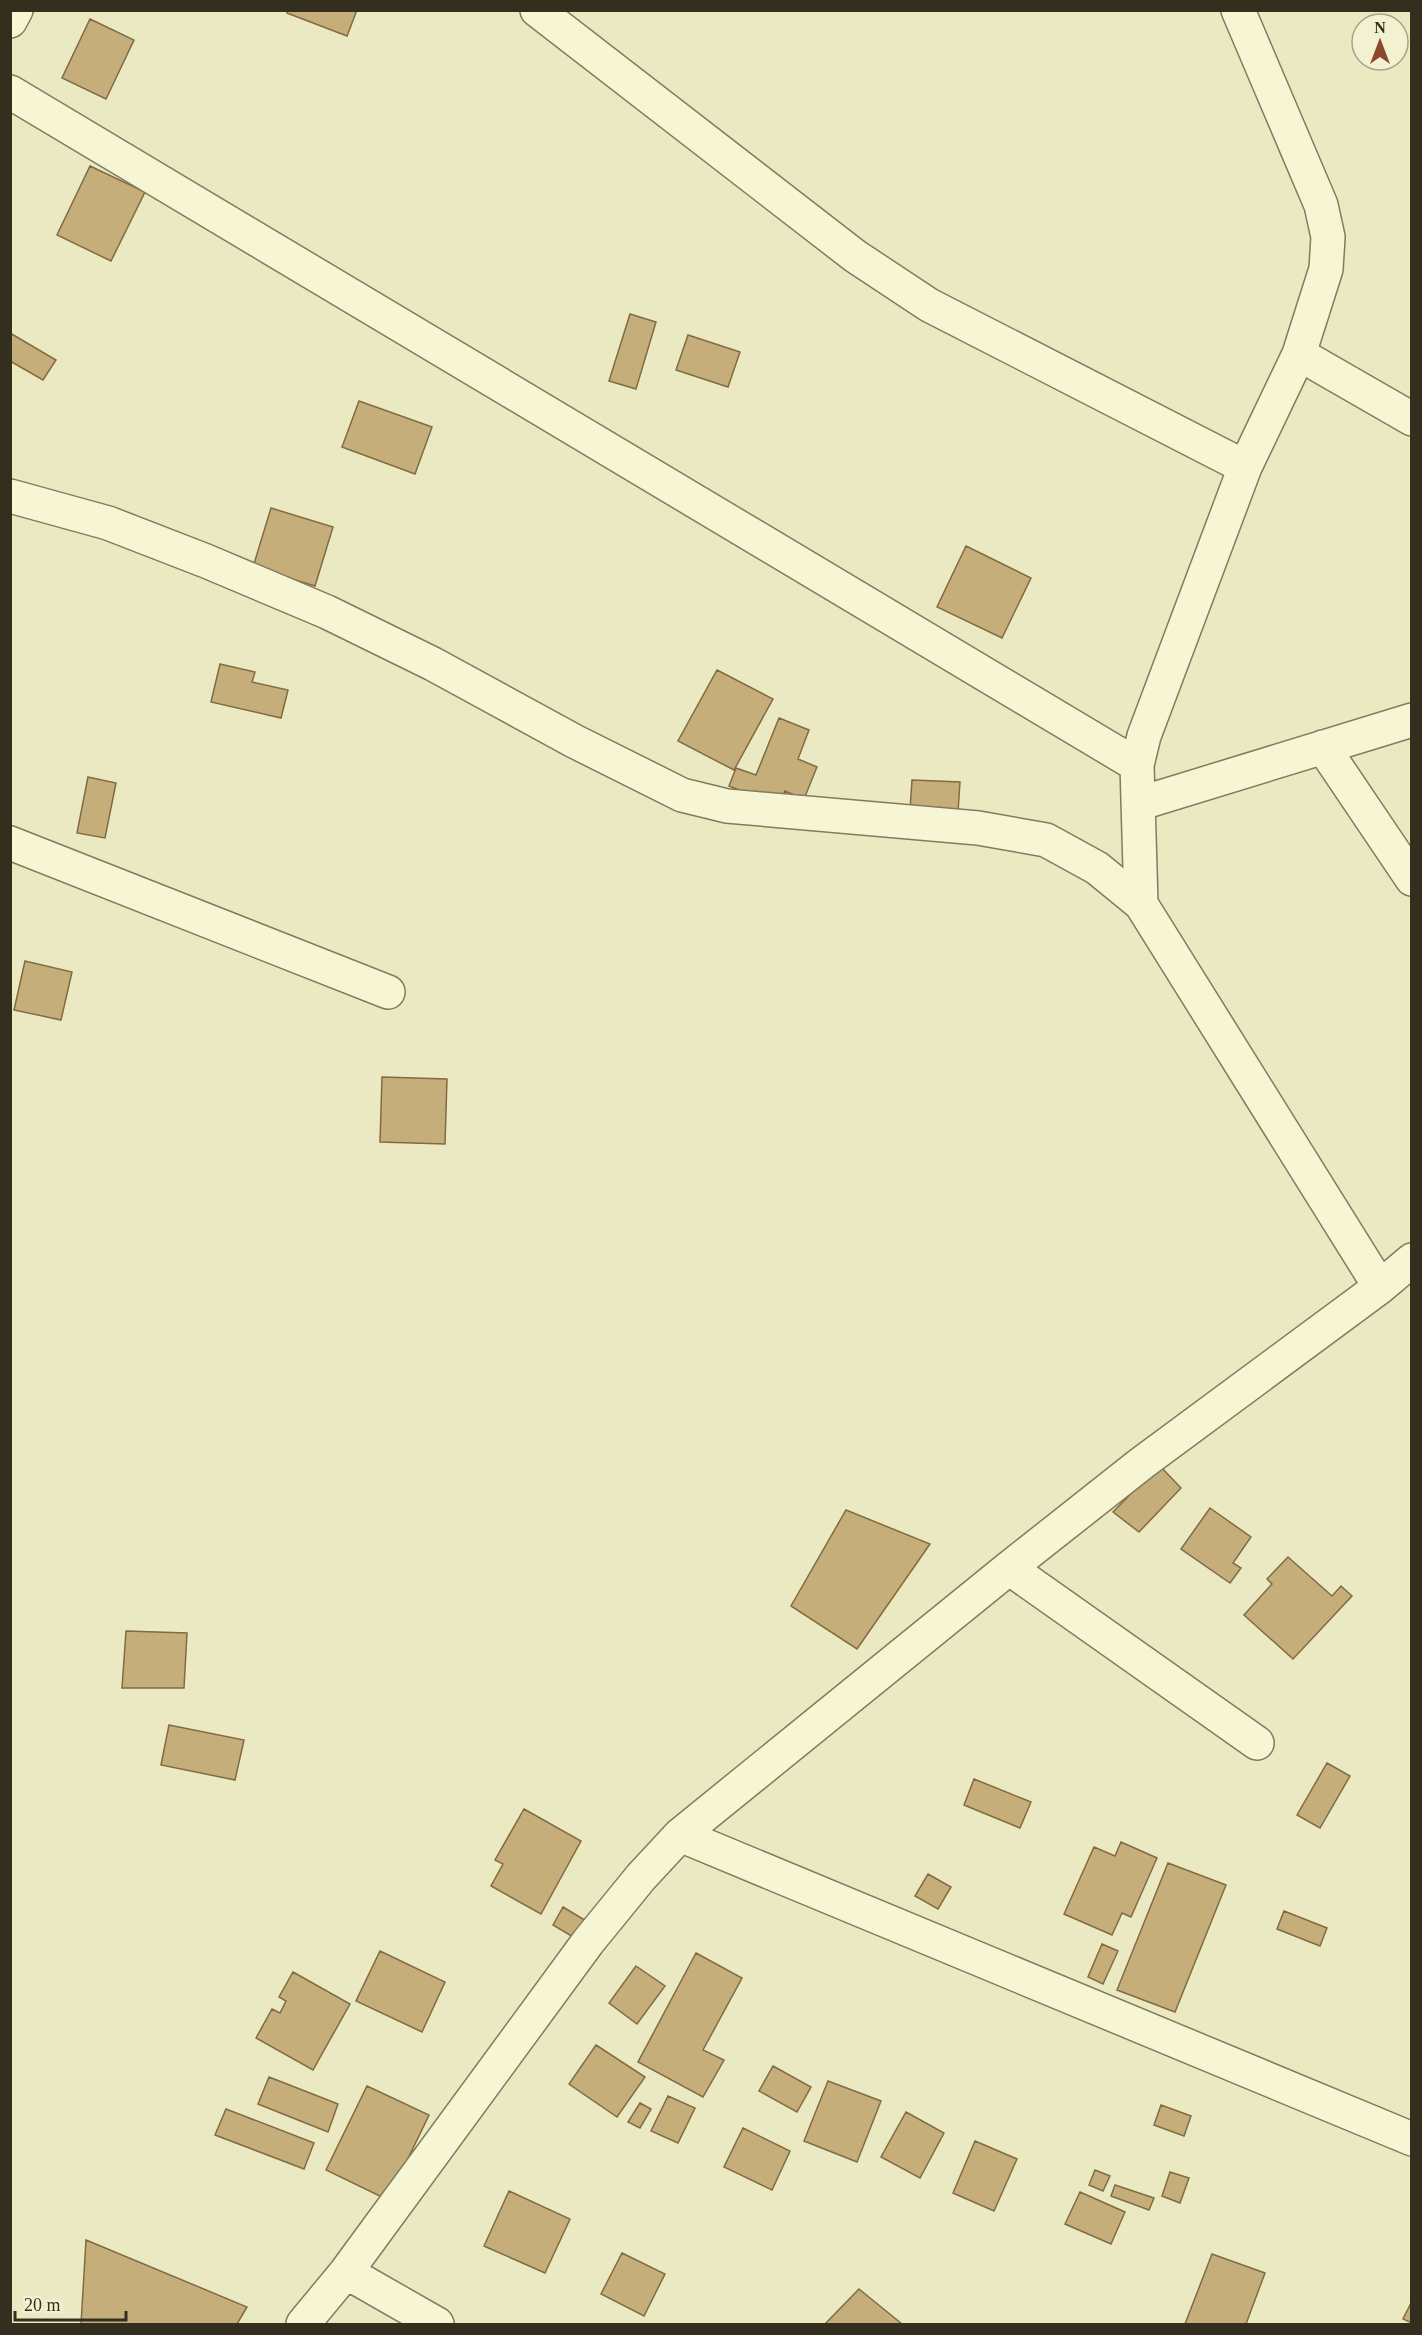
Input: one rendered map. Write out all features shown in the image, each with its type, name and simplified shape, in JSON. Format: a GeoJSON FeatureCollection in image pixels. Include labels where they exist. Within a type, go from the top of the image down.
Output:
{"type":"FeatureCollection","features":[{"type":"Feature","properties":{"kind":"street"},"geometry":{"type":"LineString","coordinates":[[10,21],[16,10]]}},
{"type":"Feature","properties":{"kind":"street"},"geometry":{"type":"LineString","coordinates":[[537,10],[855,256],[929,305],[1245,467]]}},
{"type":"Feature","properties":{"kind":"street"},"geometry":{"type":"LineString","coordinates":[[1141,904],[1137,765],[1144,736],[1245,467],[1299,354],[1326,269],[1328,237],[1322,205],[1238,10]]}},
{"type":"Feature","properties":{"kind":"street"},"geometry":{"type":"LineString","coordinates":[[10,92],[1137,765]]}},
{"type":"Feature","properties":{"kind":"street"},"geometry":{"type":"LineString","coordinates":[[1299,354],[1412,419]]}},
{"type":"Feature","properties":{"kind":"street"},"geometry":{"type":"LineString","coordinates":[[10,496],[108,523],[327,612],[433,664],[583,746],[682,795],[727,806],[978,828],[1046,840],[1097,868],[1141,904],[1380,1287]]}},
{"type":"Feature","properties":{"kind":"street"},"geometry":{"type":"LineString","coordinates":[[1138,804],[1412,720]]}},
{"type":"Feature","properties":{"kind":"street"},"geometry":{"type":"LineString","coordinates":[[1323,747],[1412,879]]}},
{"type":"Feature","properties":{"kind":"street"},"geometry":{"type":"LineString","coordinates":[[10,843],[388,992]]}},
{"type":"Feature","properties":{"kind":"street"},"geometry":{"type":"LineString","coordinates":[[303,2325],[346,2272],[588,1942],[641,1877],[680,1835],[1142,1463],[1380,1287],[1412,1260]]}},
{"type":"Feature","properties":{"kind":"street"},"geometry":{"type":"LineString","coordinates":[[1009,1568],[1257,1743]]}},
{"type":"Feature","properties":{"kind":"street"},"geometry":{"type":"LineString","coordinates":[[680,1835],[1412,2139]]}},
{"type":"Feature","properties":{"kind":"street"},"geometry":{"type":"LineString","coordinates":[[346,2272],[437,2325]]}},
{"type":"Feature","properties":{"kind":"building"},"geometry":{"type":"Polygon","coordinates":[[[288,10],[357,10],[347,36],[287,13],[288,10]]]}},
{"type":"Feature","properties":{"kind":"building"},"geometry":{"type":"Polygon","coordinates":[[[90,19],[134,40],[106,99],[62,78],[90,19]]]}},
{"type":"Feature","properties":{"kind":"building"},"geometry":{"type":"Polygon","coordinates":[[[90,166],[145,192],[111,261],[57,235],[90,166]]]}},
{"type":"Feature","properties":{"kind":"building"},"geometry":{"type":"Polygon","coordinates":[[[630,314],[656,322],[636,389],[609,381],[630,314]]]}},
{"type":"Feature","properties":{"kind":"building"},"geometry":{"type":"Polygon","coordinates":[[[10,333],[56,360],[43,380],[10,361],[10,333]]]}},
{"type":"Feature","properties":{"kind":"building"},"geometry":{"type":"Polygon","coordinates":[[[688,335],[740,352],[728,387],[676,370],[688,335]]]}},
{"type":"Feature","properties":{"kind":"building"},"geometry":{"type":"Polygon","coordinates":[[[359,401],[432,427],[415,474],[342,447],[359,401]]]}},
{"type":"Feature","properties":{"kind":"building"},"geometry":{"type":"Polygon","coordinates":[[[271,508],[333,527],[315,586],[253,567],[271,508]]]}},
{"type":"Feature","properties":{"kind":"building"},"geometry":{"type":"Polygon","coordinates":[[[966,546],[1031,578],[1002,638],[937,607],[966,546]]]}},
{"type":"Feature","properties":{"kind":"building"},"geometry":{"type":"Polygon","coordinates":[[[220,664],[255,672],[252,682],[288,690],[281,718],[211,702],[220,664]]]}},
{"type":"Feature","properties":{"kind":"building"},"geometry":{"type":"Polygon","coordinates":[[[717,670],[773,699],[734,770],[678,741],[717,670]]]}},
{"type":"Feature","properties":{"kind":"building"},"geometry":{"type":"Polygon","coordinates":[[[779,718],[809,730],[798,759],[817,767],[804,799],[785,791],[778,806],[729,786],[736,768],[756,775],[779,718]]]}},
{"type":"Feature","properties":{"kind":"building"},"geometry":{"type":"Polygon","coordinates":[[[88,777],[116,783],[105,838],[77,833],[88,777]]]}},
{"type":"Feature","properties":{"kind":"building"},"geometry":{"type":"Polygon","coordinates":[[[912,780],[960,782],[958,812],[910,810],[912,780]]]}},
{"type":"Feature","properties":{"kind":"building"},"geometry":{"type":"Polygon","coordinates":[[[25,961],[72,972],[61,1020],[14,1010],[25,961]]]}},
{"type":"Feature","properties":{"kind":"building"},"geometry":{"type":"Polygon","coordinates":[[[382,1077],[447,1079],[445,1144],[380,1142],[382,1077]]]}},
{"type":"Feature","properties":{"kind":"building"},"geometry":{"type":"Polygon","coordinates":[[[1159,1465],[1181,1488],[1139,1532],[1113,1512],[1159,1465]]]}},
{"type":"Feature","properties":{"kind":"building"},"geometry":{"type":"Polygon","coordinates":[[[1210,1508],[1251,1537],[1233,1563],[1241,1568],[1230,1583],[1181,1549],[1210,1508]]]}},
{"type":"Feature","properties":{"kind":"building"},"geometry":{"type":"Polygon","coordinates":[[[846,1510],[930,1544],[857,1649],[791,1606],[846,1510]]]}},
{"type":"Feature","properties":{"kind":"building"},"geometry":{"type":"Polygon","coordinates":[[[1288,1557],[1332,1596],[1341,1586],[1352,1596],[1293,1659],[1244,1615],[1272,1584],[1267,1579],[1288,1557]]]}},
{"type":"Feature","properties":{"kind":"building"},"geometry":{"type":"Polygon","coordinates":[[[126,1631],[187,1633],[184,1688],[122,1688],[126,1631]]]}},
{"type":"Feature","properties":{"kind":"building"},"geometry":{"type":"Polygon","coordinates":[[[169,1725],[244,1740],[235,1780],[161,1765],[169,1725]]]}},
{"type":"Feature","properties":{"kind":"building"},"geometry":{"type":"Polygon","coordinates":[[[1327,1763],[1350,1776],[1320,1828],[1297,1815],[1327,1763]]]}},
{"type":"Feature","properties":{"kind":"building"},"geometry":{"type":"Polygon","coordinates":[[[974,1779],[1031,1802],[1020,1828],[964,1805],[974,1779]]]}},
{"type":"Feature","properties":{"kind":"building"},"geometry":{"type":"Polygon","coordinates":[[[524,1809],[581,1841],[541,1914],[491,1886],[503,1864],[495,1860],[524,1809]]]}},
{"type":"Feature","properties":{"kind":"building"},"geometry":{"type":"Polygon","coordinates":[[[1121,1842],[1157,1858],[1131,1917],[1122,1913],[1112,1935],[1064,1914],[1094,1847],[1115,1856],[1121,1842]]]}},
{"type":"Feature","properties":{"kind":"building"},"geometry":{"type":"Polygon","coordinates":[[[1168,1863],[1226,1885],[1175,2012],[1117,1990],[1168,1863]]]}},
{"type":"Feature","properties":{"kind":"building"},"geometry":{"type":"Polygon","coordinates":[[[928,1874],[951,1887],[938,1909],[915,1896],[928,1874]]]}},
{"type":"Feature","properties":{"kind":"building"},"geometry":{"type":"Polygon","coordinates":[[[563,1907],[588,1922],[578,1940],[553,1925],[563,1907]]]}},
{"type":"Feature","properties":{"kind":"building"},"geometry":{"type":"Polygon","coordinates":[[[1284,1911],[1327,1928],[1320,1946],[1277,1929],[1284,1911]]]}},
{"type":"Feature","properties":{"kind":"building"},"geometry":{"type":"Polygon","coordinates":[[[1102,1944],[1118,1951],[1103,1984],[1088,1977],[1102,1944]]]}},
{"type":"Feature","properties":{"kind":"building"},"geometry":{"type":"Polygon","coordinates":[[[380,1951],[445,1982],[422,2032],[356,2001],[380,1951]]]}},
{"type":"Feature","properties":{"kind":"building"},"geometry":{"type":"Polygon","coordinates":[[[696,1953],[742,1978],[703,2050],[724,2060],[703,2097],[638,2062],[696,1953]]]}},
{"type":"Feature","properties":{"kind":"building"},"geometry":{"type":"Polygon","coordinates":[[[636,1966],[665,1986],[637,2024],[609,2003],[636,1966]]]}},
{"type":"Feature","properties":{"kind":"building"},"geometry":{"type":"Polygon","coordinates":[[[293,1972],[350,2004],[313,2070],[256,2038],[272,2009],[280,2013],[286,2001],[279,1997],[293,1972]]]}},
{"type":"Feature","properties":{"kind":"building"},"geometry":{"type":"Polygon","coordinates":[[[596,2045],[645,2077],[617,2117],[569,2084],[596,2045]]]}},
{"type":"Feature","properties":{"kind":"building"},"geometry":{"type":"Polygon","coordinates":[[[773,2066],[811,2087],[797,2112],[759,2091],[773,2066]]]}},
{"type":"Feature","properties":{"kind":"building"},"geometry":{"type":"Polygon","coordinates":[[[269,2077],[338,2104],[328,2132],[258,2104],[269,2077]]]}},
{"type":"Feature","properties":{"kind":"building"},"geometry":{"type":"Polygon","coordinates":[[[828,2081],[881,2101],[857,2162],[804,2141],[828,2081]]]}},
{"type":"Feature","properties":{"kind":"building"},"geometry":{"type":"Polygon","coordinates":[[[367,2086],[429,2115],[388,2200],[326,2170],[367,2086]]]}},
{"type":"Feature","properties":{"kind":"building"},"geometry":{"type":"Polygon","coordinates":[[[668,2096],[695,2108],[678,2143],[651,2131],[668,2096]]]}},
{"type":"Feature","properties":{"kind":"building"},"geometry":{"type":"Polygon","coordinates":[[[640,2103],[651,2109],[640,2128],[628,2122],[640,2103]]]}},
{"type":"Feature","properties":{"kind":"building"},"geometry":{"type":"Polygon","coordinates":[[[1161,2105],[1191,2116],[1184,2136],[1154,2125],[1161,2105]]]}},
{"type":"Feature","properties":{"kind":"building"},"geometry":{"type":"Polygon","coordinates":[[[226,2109],[314,2143],[304,2169],[215,2135],[226,2109]]]}},
{"type":"Feature","properties":{"kind":"building"},"geometry":{"type":"Polygon","coordinates":[[[906,2112],[944,2133],[920,2178],[881,2157],[906,2112]]]}},
{"type":"Feature","properties":{"kind":"building"},"geometry":{"type":"Polygon","coordinates":[[[743,2128],[790,2151],[772,2190],[724,2167],[743,2128]]]}},
{"type":"Feature","properties":{"kind":"building"},"geometry":{"type":"Polygon","coordinates":[[[975,2141],[1017,2159],[994,2211],[953,2193],[975,2141]]]}},
{"type":"Feature","properties":{"kind":"building"},"geometry":{"type":"Polygon","coordinates":[[[1095,2170],[1110,2176],[1103,2191],[1089,2185],[1095,2170]]]}},
{"type":"Feature","properties":{"kind":"building"},"geometry":{"type":"Polygon","coordinates":[[[1170,2172],[1189,2178],[1180,2203],[1162,2196],[1170,2172]]]}},
{"type":"Feature","properties":{"kind":"building"},"geometry":{"type":"Polygon","coordinates":[[[1115,2185],[1154,2198],[1149,2210],[1111,2196],[1115,2185]]]}},
{"type":"Feature","properties":{"kind":"building"},"geometry":{"type":"Polygon","coordinates":[[[509,2191],[570,2219],[545,2273],[484,2246],[509,2191]]]}},
{"type":"Feature","properties":{"kind":"building"},"geometry":{"type":"Polygon","coordinates":[[[1080,2192],[1125,2212],[1111,2244],[1065,2224],[1080,2192]]]}},
{"type":"Feature","properties":{"kind":"building"},"geometry":{"type":"Polygon","coordinates":[[[86,2240],[247,2307],[237,2324],[81,2324],[86,2240]]]}},
{"type":"Feature","properties":{"kind":"building"},"geometry":{"type":"Polygon","coordinates":[[[622,2253],[665,2274],[644,2316],[601,2294],[622,2253]]]}},
{"type":"Feature","properties":{"kind":"building"},"geometry":{"type":"Polygon","coordinates":[[[1212,2254],[1265,2273],[1246,2324],[1185,2324],[1212,2254]]]}},
{"type":"Feature","properties":{"kind":"building"},"geometry":{"type":"Polygon","coordinates":[[[859,2289],[902,2324],[825,2324],[859,2289]]]}},
{"type":"Feature","properties":{"kind":"building"},"geometry":{"type":"Polygon","coordinates":[[[1412,2301],[1412,2323],[1403,2319],[1412,2301]]]}}]}
